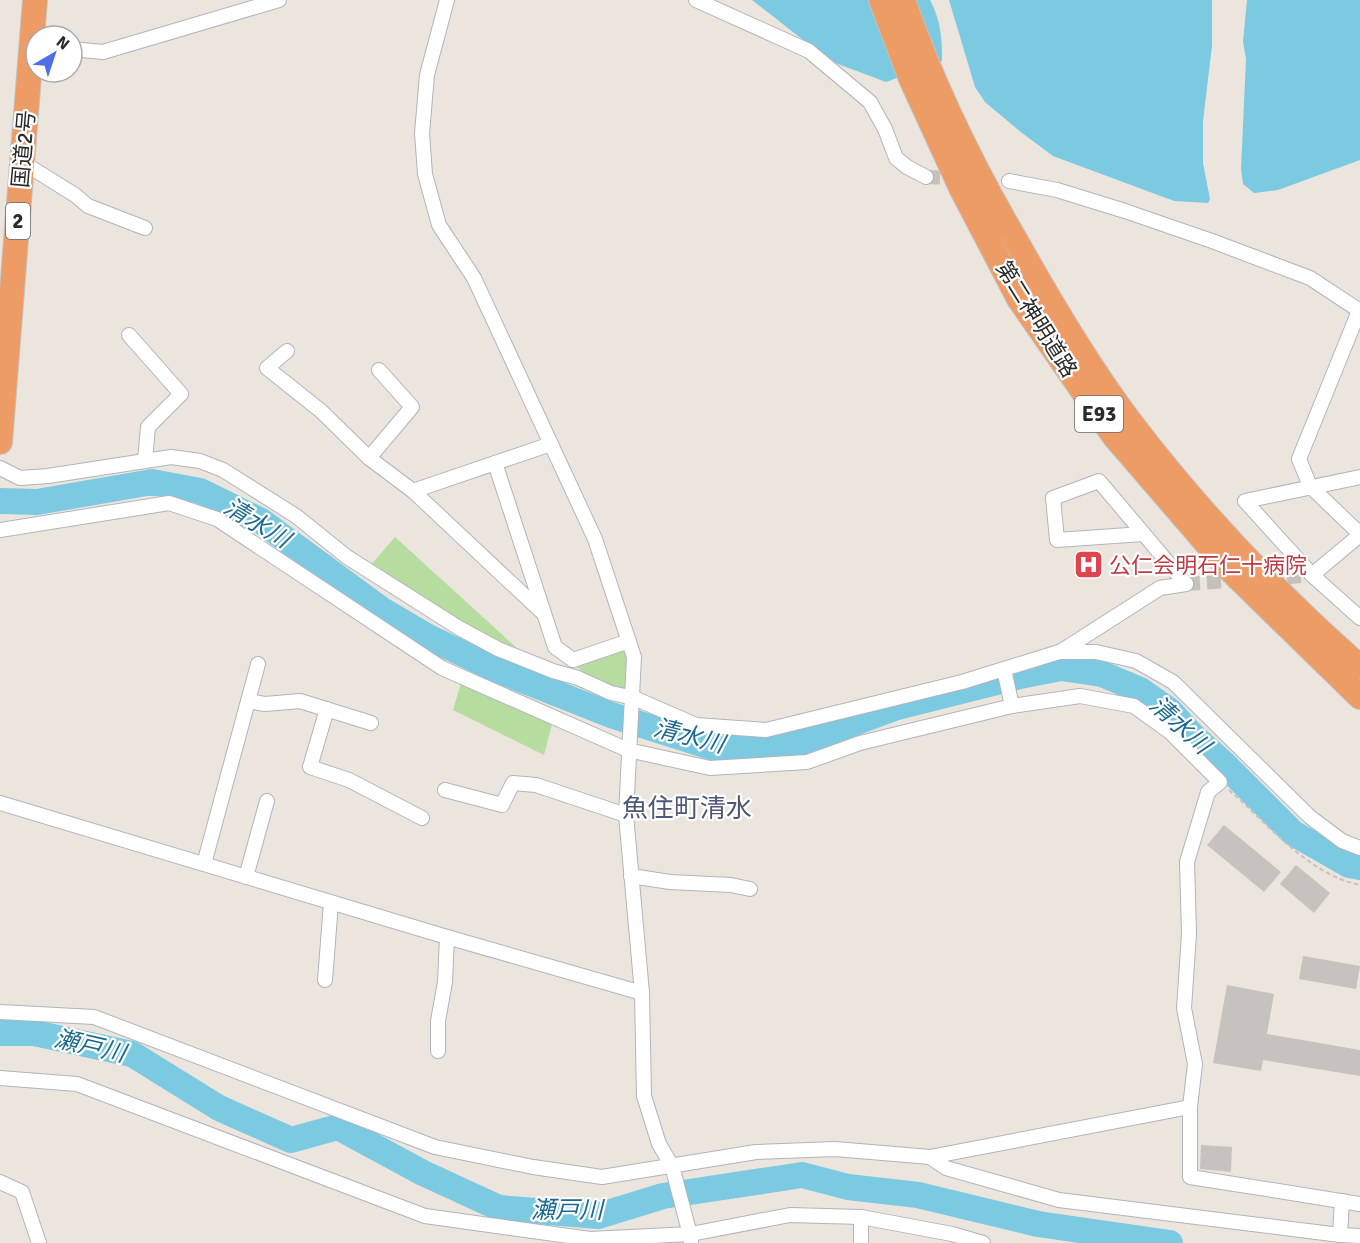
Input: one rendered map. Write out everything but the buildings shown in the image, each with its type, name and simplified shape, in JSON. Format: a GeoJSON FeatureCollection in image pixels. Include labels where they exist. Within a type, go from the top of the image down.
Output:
{"type":"FeatureCollection","features":[{"type":"Feature","properties":{"kind":"highway","name":"国道2号"},"geometry":{"type":"LineString","coordinates":[[34,24],[35,0]]}},
{"type":"Feature","properties":{"kind":"highway","name":"第二神明道路"},"geometry":{"type":"LineString","coordinates":[[881,0],[920,76],[1052,305],[1127,417],[1170,472],[1215,523],[1284,595],[1360,668]]}},
{"type":"Feature","properties":{"kind":"highway","name":"第二神明道路"},"geometry":{"type":"LineString","coordinates":[[903,0],[920,76],[962,190],[1019,299],[1114,436],[1226,566],[1360,697]]}},
{"type":"Feature","properties":{"kind":"highway","name":"国道2号"},"geometry":{"type":"LineString","coordinates":[[0,442],[30,84]]}},
{"type":"Feature","properties":{"kind":"street"},"geometry":{"type":"LineString","coordinates":[[84,50],[103,52],[279,0]]}},
{"type":"Feature","properties":{"kind":"street"},"geometry":{"type":"LineString","coordinates":[[447,0],[427,75],[422,133],[425,174],[439,225],[474,278],[595,539],[634,657],[626,815],[642,993],[644,1096],[659,1144],[673,1170],[690,1234]]}},
{"type":"Feature","properties":{"kind":"street"},"geometry":{"type":"LineString","coordinates":[[696,0],[809,51],[870,102],[885,129],[896,158],[926,177]]}},
{"type":"Feature","properties":{"kind":"street"},"geometry":{"type":"LineString","coordinates":[[22,162],[75,195],[88,206],[145,228]]}},
{"type":"Feature","properties":{"kind":"street"},"geometry":{"type":"LineString","coordinates":[[1009,181],[1125,210],[1212,241],[1310,278],[1360,311],[1299,459],[1310,486],[1360,534],[1312,575]]}},
{"type":"Feature","properties":{"kind":"street"},"geometry":{"type":"LineString","coordinates":[[129,335],[181,394],[148,427],[145,460]]}},
{"type":"Feature","properties":{"kind":"street"},"geometry":{"type":"LineString","coordinates":[[287,351],[267,368],[321,411],[369,458],[413,491],[543,613]]}},
{"type":"Feature","properties":{"kind":"street"},"geometry":{"type":"LineString","coordinates":[[369,458],[412,407],[379,370]]}},
{"type":"Feature","properties":{"kind":"street"},"geometry":{"type":"LineString","coordinates":[[413,491],[551,444]]}},
{"type":"Feature","properties":{"kind":"street"},"geometry":{"type":"LineString","coordinates":[[0,468],[20,478],[48,476],[171,457],[200,461],[222,470],[296,516],[347,557],[459,628],[508,654],[578,678],[611,693],[633,698],[696,724],[766,730],[962,682],[1059,652],[1160,588],[1186,584],[1099,481],[1053,498],[1057,540],[1143,534]]}},
{"type":"Feature","properties":{"kind":"street"},"geometry":{"type":"LineString","coordinates":[[495,463],[555,647],[573,660],[629,641]]}},
{"type":"Feature","properties":{"kind":"street"},"geometry":{"type":"LineString","coordinates":[[1360,477],[1245,501],[1312,575],[1360,618]]}},
{"type":"Feature","properties":{"kind":"street"},"geometry":{"type":"LineString","coordinates":[[0,530],[169,503],[217,519],[442,668],[628,750],[710,768],[807,762],[860,743],[1012,706],[1080,696],[1134,706],[1170,732],[1220,782],[1208,792],[1187,862],[1189,934],[1184,1008],[1196,1064],[1190,1107],[1190,1177],[1360,1204]]}},
{"type":"Feature","properties":{"kind":"street"},"geometry":{"type":"LineString","coordinates":[[1059,652],[1096,652],[1136,661],[1173,682],[1310,817],[1342,841],[1360,848]]}},
{"type":"Feature","properties":{"kind":"street"},"geometry":{"type":"LineString","coordinates":[[204,864],[258,664]]}},
{"type":"Feature","properties":{"kind":"street"},"geometry":{"type":"LineString","coordinates":[[1004,669],[1012,706]]}},
{"type":"Feature","properties":{"kind":"street"},"geometry":{"type":"LineString","coordinates":[[248,702],[265,704],[300,701],[371,723]]}},
{"type":"Feature","properties":{"kind":"street"},"geometry":{"type":"LineString","coordinates":[[327,709],[310,767],[349,780],[422,818]]}},
{"type":"Feature","properties":{"kind":"street"},"geometry":{"type":"LineString","coordinates":[[445,790],[502,805],[513,783],[536,785],[626,815]]}},
{"type":"Feature","properties":{"kind":"street"},"geometry":{"type":"LineString","coordinates":[[246,877],[267,801]]}},
{"type":"Feature","properties":{"kind":"street"},"geometry":{"type":"LineString","coordinates":[[0,803],[331,903],[642,993]]}},
{"type":"Feature","properties":{"kind":"street"},"geometry":{"type":"LineString","coordinates":[[632,876],[670,882],[731,885],[750,889]]}},
{"type":"Feature","properties":{"kind":"street"},"geometry":{"type":"LineString","coordinates":[[325,981],[331,903]]}},
{"type":"Feature","properties":{"kind":"street"},"geometry":{"type":"LineString","coordinates":[[438,1051],[438,1021],[445,982],[447,937]]}},
{"type":"Feature","properties":{"kind":"street"},"geometry":{"type":"LineString","coordinates":[[0,1012],[94,1017],[435,1147],[533,1167],[602,1177],[673,1170],[756,1152],[835,1149],[930,1157],[1190,1107]]}},
{"type":"Feature","properties":{"kind":"street"},"geometry":{"type":"LineString","coordinates":[[0,1078],[77,1084],[425,1216],[590,1239],[690,1234],[790,1215],[861,1217],[952,1234],[983,1243]]}},
{"type":"Feature","properties":{"kind":"street"},"geometry":{"type":"LineString","coordinates":[[930,1157],[946,1168],[1059,1200],[1360,1236]]}},
{"type":"Feature","properties":{"kind":"street"},"geometry":{"type":"LineString","coordinates":[[0,1182],[22,1192],[39,1243]]}},
{"type":"Feature","properties":{"kind":"street"},"geometry":{"type":"LineString","coordinates":[[1340,1235],[1342,1202]]}},
{"type":"Feature","properties":{"kind":"street"},"geometry":{"type":"LineString","coordinates":[[861,1217],[861,1243]]}},
{"type":"Feature","properties":{"kind":"path"},"geometry":{"type":"LineString","coordinates":[[1220,782],[1270,829],[1318,868],[1351,884],[1360,885]]}},
{"type":"Feature","properties":{"kind":"green space"},"geometry":{"type":"Polygon","coordinates":[[[395,537],[519,650],[453,618],[371,565],[395,537]]]}},
{"type":"Feature","properties":{"kind":"green space"},"geometry":{"type":"Polygon","coordinates":[[[622,650],[626,654],[628,692],[611,688],[574,666],[622,650]]]}},
{"type":"Feature","properties":{"kind":"green space"},"geometry":{"type":"Polygon","coordinates":[[[461,683],[552,724],[544,755],[453,710],[461,683]]]}},
{"type":"Feature","properties":{"kind":"water"},"geometry":{"type":"Polygon","coordinates":[[[752,0],[930,0],[937,15],[940,30],[942,61],[886,82],[830,61],[752,0]]]}},
{"type":"Feature","properties":{"kind":"water"},"geometry":{"type":"Polygon","coordinates":[[[949,0],[1212,0],[1212,46],[1203,121],[1203,163],[1210,199],[1208,203],[1174,201],[1053,156],[1022,133],[985,102],[975,87],[949,0]]]}},
{"type":"Feature","properties":{"kind":"water"},"geometry":{"type":"Polygon","coordinates":[[[1247,0],[1360,0],[1360,160],[1278,190],[1254,193],[1243,184],[1241,169],[1246,59],[1243,42],[1247,0]]]}},
{"type":"Feature","properties":{"kind":"waterway","name":"清水川"},"geometry":{"type":"LineString","coordinates":[[0,501],[37,502],[152,482],[200,491],[261,521],[382,610],[428,637],[495,669],[611,715],[718,749],[800,743],[894,708],[1020,676],[1061,668],[1102,674],[1140,690],[1170,711],[1293,833],[1349,865],[1360,867]]}},
{"type":"Feature","properties":{"kind":"waterway","name":"瀬戸川"},"geometry":{"type":"LineString","coordinates":[[0,1033],[34,1033],[132,1054],[219,1108],[291,1140],[338,1127],[423,1173],[499,1208],[598,1216],[663,1196],[802,1175],[848,1187],[918,1195],[1038,1224],[1170,1243]]}},
{"type":"Feature","properties":{"kind":"tunnel"},"geometry":{"type":"LineString","coordinates":[[926,177],[959,178]]}},
{"type":"Feature","properties":{"kind":"tunnel"},"geometry":{"type":"LineString","coordinates":[[1266,579],[1312,575]]}},
{"type":"Feature","properties":{"kind":"tunnel"},"geometry":{"type":"LineString","coordinates":[[1186,584],[1241,580]]}},
{"type":"Feature","properties":{"kind":"place","name":"公仁会明石仁十病院"},"geometry":{"type":"Point","coordinates":[1088,565]}},
{"type":"Feature","properties":{"kind":"district","name":"魚住町清水"},"geometry":{"type":"Point","coordinates":[687,808]}}]}
